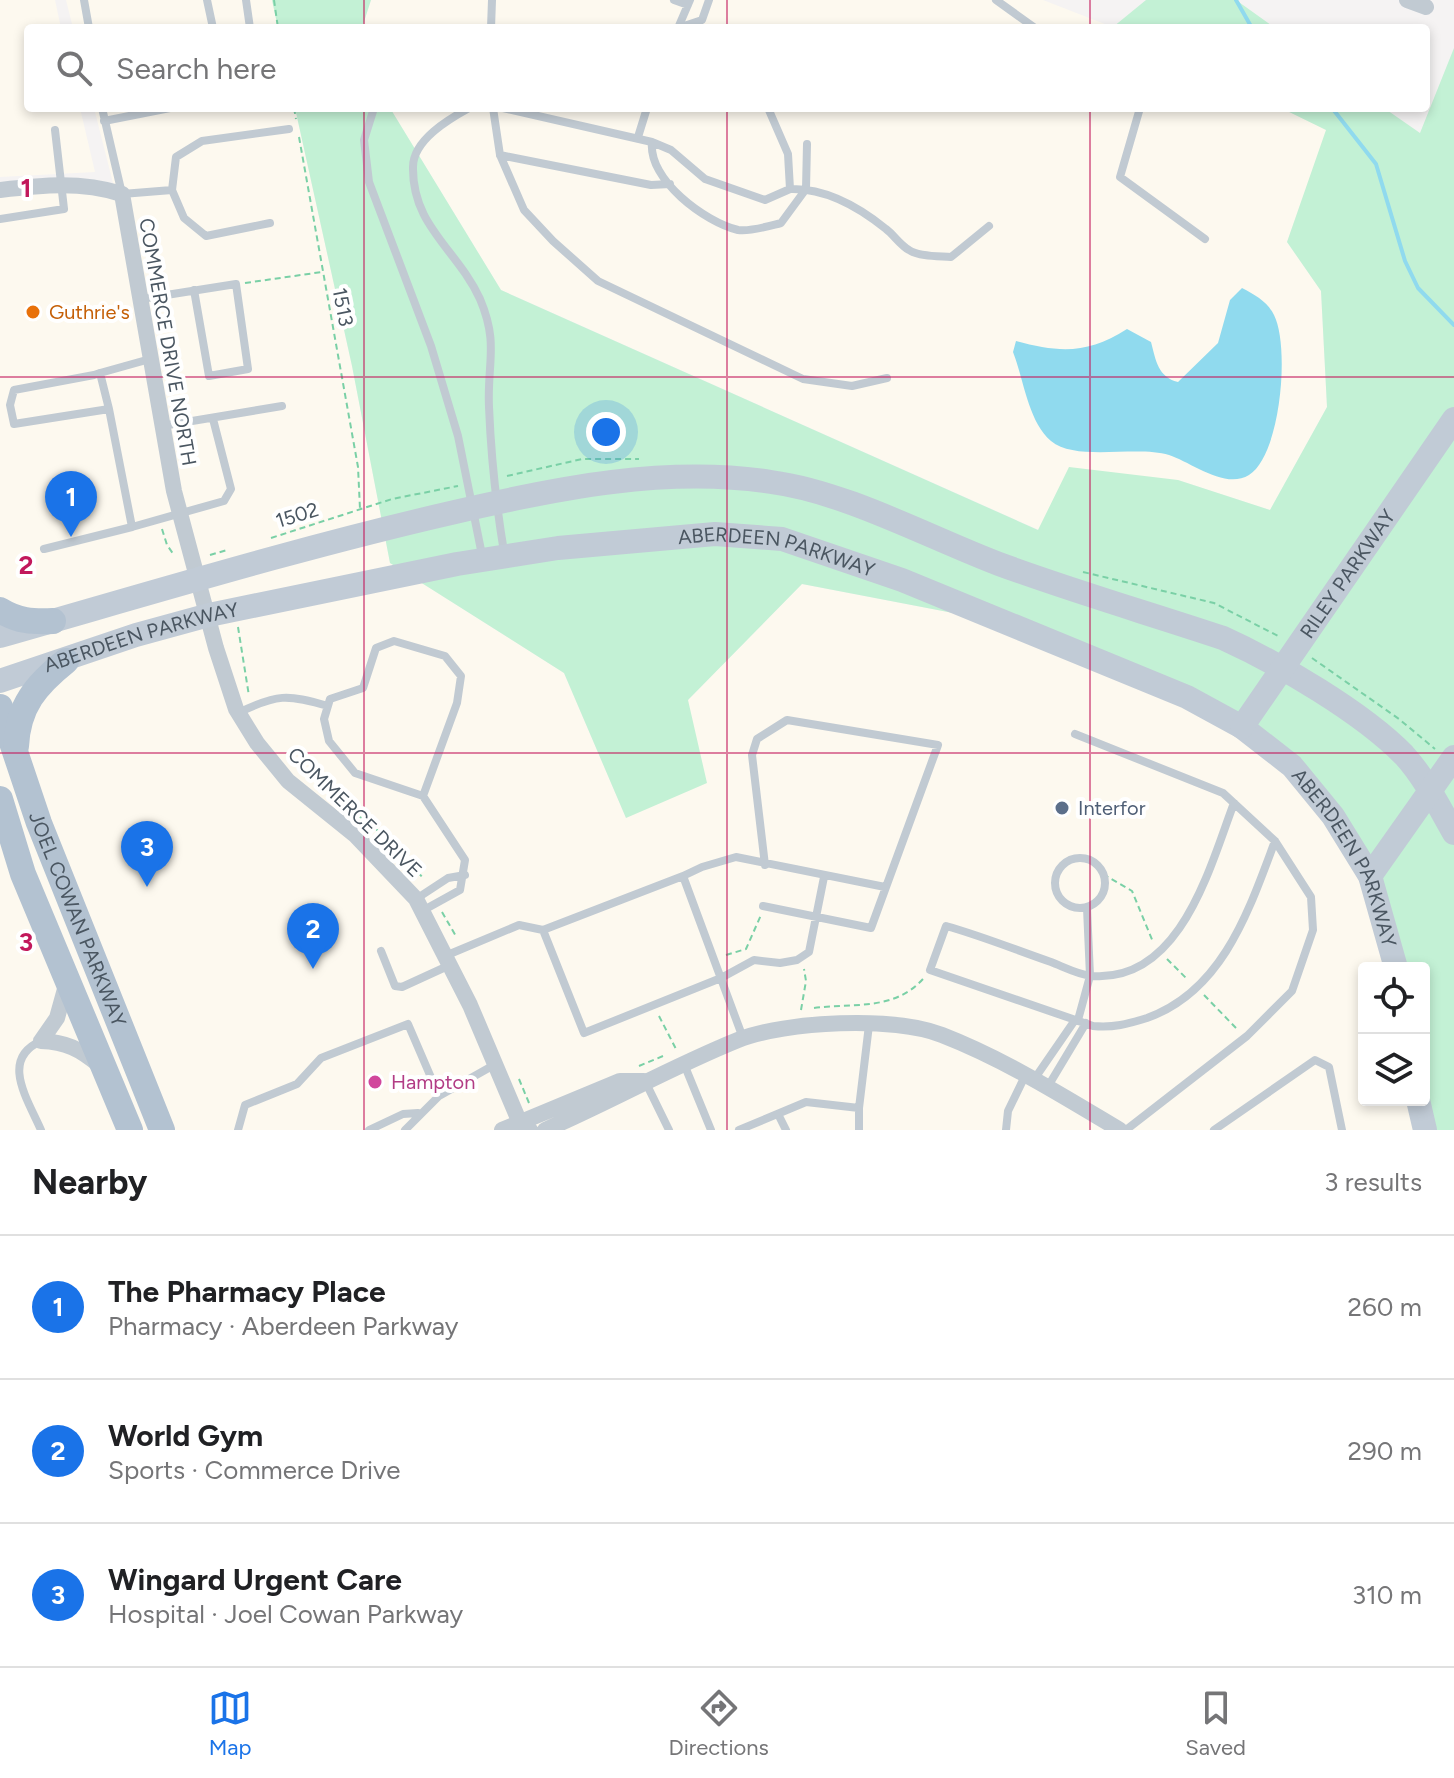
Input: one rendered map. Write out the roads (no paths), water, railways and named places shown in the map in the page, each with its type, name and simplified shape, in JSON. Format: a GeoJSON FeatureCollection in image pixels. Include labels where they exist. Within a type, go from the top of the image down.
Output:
{"type":"FeatureCollection","features":[{"type":"Feature","properties":{"kind":"main road"},"geometry":{"type":"LineString","coordinates":[[0,610],[13,618],[30,622],[53,621]]}},
{"type":"Feature","properties":{"kind":"main road"},"geometry":{"type":"LineString","coordinates":[[16,754],[17,729],[24,704],[41,681],[66,661]]}},
{"type":"Feature","properties":{"kind":"main road","name":"JOEL COWAN PARKWAY"},"geometry":{"type":"LineString","coordinates":[[0,707],[99,980],[162,1130]]}},
{"type":"Feature","properties":{"kind":"main road","name":"JOEL COWAN PARKWAY"},"geometry":{"type":"LineString","coordinates":[[0,799],[23,874],[130,1130]]}},
{"type":"Feature","properties":{"kind":"street"},"geometry":{"type":"LineString","coordinates":[[1407,0],[1426,7]]}},
{"type":"Feature","properties":{"kind":"street","name":"COMMERCE DRIVE NORTH"},"geometry":{"type":"LineString","coordinates":[[0,190],[62,184],[98,186],[122,194],[162,426],[180,511],[209,615]]}},
{"type":"Feature","properties":{"kind":"street","name":"RILEY PARKWAY"},"geometry":{"type":"LineString","coordinates":[[1242,727],[1280,667],[1454,419]]}},
{"type":"Feature","properties":{"kind":"street","name":"ABERDEEN PARKWAY"},"geometry":{"type":"LineString","coordinates":[[0,636],[53,621],[197,570],[374,529],[480,497],[587,485],[727,477],[795,486],[999,564],[1223,638],[1280,667],[1364,723],[1402,754],[1430,792],[1454,833]]}},
{"type":"Feature","properties":{"kind":"street","name":"ABERDEEN PARKWAY"},"geometry":{"type":"LineString","coordinates":[[0,681],[136,635],[209,615],[494,558],[715,534],[782,539],[902,580],[1187,697],[1242,727],[1292,766],[1333,816],[1370,876],[1381,904],[1395,962]]}},
{"type":"Feature","properties":{"kind":"street","name":"COMMERCE DRIVE"},"geometry":{"type":"LineString","coordinates":[[209,615],[238,713],[288,781],[355,835],[419,905],[448,960],[523,1128]]}},
{"type":"Feature","properties":{"kind":"street"},"geometry":{"type":"LineString","coordinates":[[1370,876],[1454,757]]}},
{"type":"Feature","properties":{"kind":"street"},"geometry":{"type":"LineString","coordinates":[[41,1041],[57,1018],[67,982]]}},
{"type":"Feature","properties":{"kind":"street"},"geometry":{"type":"LineString","coordinates":[[545,1130],[628,1094],[680,1057],[774,1029],[825,1022],[939,1033],[1120,1130]]}},
{"type":"Feature","properties":{"kind":"street"},"geometry":{"type":"LineString","coordinates":[[41,1041],[63,1041],[81,1050],[102,1068]]}},
{"type":"Feature","properties":{"kind":"street"},"geometry":{"type":"LineString","coordinates":[[502,1130],[523,1128],[620,1081],[644,1081]]}},
{"type":"Feature","properties":{"kind":"street"},"geometry":{"type":"LineString","coordinates":[[1419,1106],[1425,1130]]}},
{"type":"Feature","properties":{"kind":"lane"},"geometry":{"type":"LineString","coordinates":[[84,0],[88,24]]}},
{"type":"Feature","properties":{"kind":"lane"},"geometry":{"type":"LineString","coordinates":[[207,0],[212,24]]}},
{"type":"Feature","properties":{"kind":"lane"},"geometry":{"type":"LineString","coordinates":[[246,0],[249,24]]}},
{"type":"Feature","properties":{"kind":"lane"},"geometry":{"type":"LineString","coordinates":[[491,24],[492,0]]}},
{"type":"Feature","properties":{"kind":"lane"},"geometry":{"type":"LineString","coordinates":[[674,0],[689,2],[680,24]]}},
{"type":"Feature","properties":{"kind":"lane"},"geometry":{"type":"LineString","coordinates":[[690,24],[702,20],[709,0]]}},
{"type":"Feature","properties":{"kind":"lane"},"geometry":{"type":"LineString","coordinates":[[996,0],[1029,24]]}},
{"type":"Feature","properties":{"kind":"lane"},"geometry":{"type":"LineString","coordinates":[[103,112],[122,194],[172,190]]}},
{"type":"Feature","properties":{"kind":"lane"},"geometry":{"type":"LineString","coordinates":[[104,121],[150,112]]}},
{"type":"Feature","properties":{"kind":"lane"},"geometry":{"type":"LineString","coordinates":[[373,112],[364,140],[369,182],[431,346],[480,497],[494,558]]}},
{"type":"Feature","properties":{"kind":"lane"},"geometry":{"type":"LineString","coordinates":[[462,112],[437,126],[413,162],[414,196],[424,221],[455,257],[479,297],[493,333],[480,497],[494,558]]}},
{"type":"Feature","properties":{"kind":"lane"},"geometry":{"type":"LineString","coordinates":[[494,112],[500,155],[524,210],[598,281],[803,379],[852,386],[887,378]]}},
{"type":"Feature","properties":{"kind":"lane"},"geometry":{"type":"LineString","coordinates":[[522,112],[652,142],[671,150],[705,179],[765,200],[790,189],[806,189],[867,213],[910,251],[930,256],[951,257],[989,226]]}},
{"type":"Feature","properties":{"kind":"lane"},"geometry":{"type":"LineString","coordinates":[[638,137],[646,112]]}},
{"type":"Feature","properties":{"kind":"lane"},"geometry":{"type":"LineString","coordinates":[[770,112],[788,154],[790,189]]}},
{"type":"Feature","properties":{"kind":"lane"},"geometry":{"type":"LineString","coordinates":[[1139,112],[1120,177],[1205,239]]}},
{"type":"Feature","properties":{"kind":"lane"},"geometry":{"type":"LineString","coordinates":[[270,223],[206,236],[184,218],[172,190],[176,157],[202,141],[289,129]]}},
{"type":"Feature","properties":{"kind":"lane"},"geometry":{"type":"LineString","coordinates":[[0,219],[64,209],[55,130]]}},
{"type":"Feature","properties":{"kind":"lane"},"geometry":{"type":"LineString","coordinates":[[652,142],[651,154],[670,184],[695,210],[740,230],[781,223],[806,189],[807,144]]}},
{"type":"Feature","properties":{"kind":"lane"},"geometry":{"type":"LineString","coordinates":[[500,155],[651,185],[670,184]]}},
{"type":"Feature","properties":{"kind":"lane"},"geometry":{"type":"LineString","coordinates":[[141,299],[194,290],[236,284],[248,369],[209,376],[194,290]]}},
{"type":"Feature","properties":{"kind":"lane"},"geometry":{"type":"LineString","coordinates":[[109,409],[14,424],[10,405],[14,390],[100,373],[150,359]]}},
{"type":"Feature","properties":{"kind":"lane"},"geometry":{"type":"LineString","coordinates":[[100,373],[132,527]]}},
{"type":"Feature","properties":{"kind":"lane"},"geometry":{"type":"LineString","coordinates":[[162,426],[282,406]]}},
{"type":"Feature","properties":{"kind":"lane"},"geometry":{"type":"LineString","coordinates":[[44,549],[224,501],[231,489],[213,419]]}},
{"type":"Feature","properties":{"kind":"lane"},"geometry":{"type":"LineString","coordinates":[[419,905],[460,890],[465,875],[465,860],[423,796],[355,773],[329,741],[324,719],[330,699],[363,688],[376,648],[394,641],[445,656],[461,676],[457,703],[423,796]]}},
{"type":"Feature","properties":{"kind":"lane"},"geometry":{"type":"LineString","coordinates":[[238,713],[273,697],[290,695],[328,706]]}},
{"type":"Feature","properties":{"kind":"lane"},"geometry":{"type":"LineString","coordinates":[[763,906],[871,928],[938,745],[787,720],[757,739],[752,755],[765,865]]}},
{"type":"Feature","properties":{"kind":"lane"},"geometry":{"type":"LineString","coordinates":[[1075,734],[1223,793],[1275,841],[1311,897],[1313,930],[1292,991],[1247,1036],[1126,1130]]}},
{"type":"Feature","properties":{"kind":"lane"},"geometry":{"type":"LineString","coordinates":[[1234,803],[1208,873],[1172,940],[1147,962],[1120,972],[1090,976],[946,926],[930,970],[1080,1021],[1110,1028],[1166,1011],[1196,990],[1219,965],[1251,904],[1275,841]]}},
{"type":"Feature","properties":{"kind":"lane"},"geometry":{"type":"LineString","coordinates":[[381,951],[395,986],[402,987],[519,925],[543,930],[702,867],[736,857],[885,887]]}},
{"type":"Feature","properties":{"kind":"lane"},"geometry":{"type":"LineString","coordinates":[[1073,859],[1090,860],[1103,873],[1104,890],[1095,904],[1087,908],[1071,907],[1055,890],[1056,874],[1073,859]]}},
{"type":"Feature","properties":{"kind":"lane"},"geometry":{"type":"LineString","coordinates":[[419,905],[448,878],[465,875]]}},
{"type":"Feature","properties":{"kind":"lane"},"geometry":{"type":"LineString","coordinates":[[683,876],[743,1038]]}},
{"type":"Feature","properties":{"kind":"lane"},"geometry":{"type":"LineString","coordinates":[[543,930],[584,1033],[721,978],[754,960],[780,963],[798,959],[809,952],[824,877]]}},
{"type":"Feature","properties":{"kind":"lane"},"geometry":{"type":"LineString","coordinates":[[1006,1130],[1008,1111],[1035,1082],[1080,1021],[1090,976],[1087,908]]}},
{"type":"Feature","properties":{"kind":"lane"},"geometry":{"type":"LineString","coordinates":[[1035,1082],[1080,1021]]}},
{"type":"Feature","properties":{"kind":"lane"},"geometry":{"type":"LineString","coordinates":[[238,1130],[245,1105],[297,1084],[321,1058],[408,1024],[439,1096]]}},
{"type":"Feature","properties":{"kind":"lane"},"geometry":{"type":"LineString","coordinates":[[859,1130],[869,1025]]}},
{"type":"Feature","properties":{"kind":"lane"},"geometry":{"type":"LineString","coordinates":[[41,1041],[24,1048],[16,1060],[18,1079],[41,1130]]}},
{"type":"Feature","properties":{"kind":"lane"},"geometry":{"type":"LineString","coordinates":[[680,1057],[711,1130]]}},
{"type":"Feature","properties":{"kind":"lane"},"geometry":{"type":"LineString","coordinates":[[1214,1130],[1315,1060],[1329,1067],[1342,1130]]}},
{"type":"Feature","properties":{"kind":"lane"},"geometry":{"type":"LineString","coordinates":[[405,1130],[418,1113],[439,1096],[494,1065]]}},
{"type":"Feature","properties":{"kind":"lane"},"geometry":{"type":"LineString","coordinates":[[644,1081],[669,1130]]}},
{"type":"Feature","properties":{"kind":"lane"},"geometry":{"type":"LineString","coordinates":[[739,1130],[806,1102],[859,1108]]}},
{"type":"Feature","properties":{"kind":"lane"},"geometry":{"type":"LineString","coordinates":[[369,1130],[403,1114],[418,1113]]}},
{"type":"Feature","properties":{"kind":"lane"},"geometry":{"type":"LineString","coordinates":[[778,1114],[786,1130]]}},
{"type":"Feature","properties":{"kind":"water"},"geometry":{"type":"Polygon","coordinates":[[[1242,288],[1260,299],[1274,315],[1279,330],[1282,374],[1280,399],[1269,446],[1260,464],[1249,475],[1240,479],[1219,477],[1155,452],[1075,451],[1051,441],[1043,433],[1032,411],[1013,352],[1016,341],[1046,348],[1073,349],[1099,343],[1127,329],[1151,342],[1162,372],[1178,382],[1218,343],[1230,300],[1242,288]]]}},
{"type":"Feature","properties":{"kind":"waterway"},"geometry":{"type":"LineString","coordinates":[[1236,0],[1250,24]]}},
{"type":"Feature","properties":{"kind":"waterway"},"geometry":{"type":"LineString","coordinates":[[1335,112],[1376,164],[1405,261],[1418,288],[1454,325]]}},
{"type":"Feature","properties":{"kind":"place","name":"Guthrie's"},"geometry":{"type":"Point","coordinates":[33,312]}},
{"type":"Feature","properties":{"kind":"place","name":"The Pharmacy Place"},"geometry":{"type":"Point","coordinates":[71,537]}},
{"type":"Feature","properties":{"kind":"place","name":"Interfor"},"geometry":{"type":"Point","coordinates":[1062,808]}},
{"type":"Feature","properties":{"kind":"place","name":"Wingard Urgent Care"},"geometry":{"type":"Point","coordinates":[147,887]}},
{"type":"Feature","properties":{"kind":"place","name":"World Gym"},"geometry":{"type":"Point","coordinates":[313,969]}},
{"type":"Feature","properties":{"kind":"place","name":"Hampton"},"geometry":{"type":"Point","coordinates":[375,1082]}}]}
